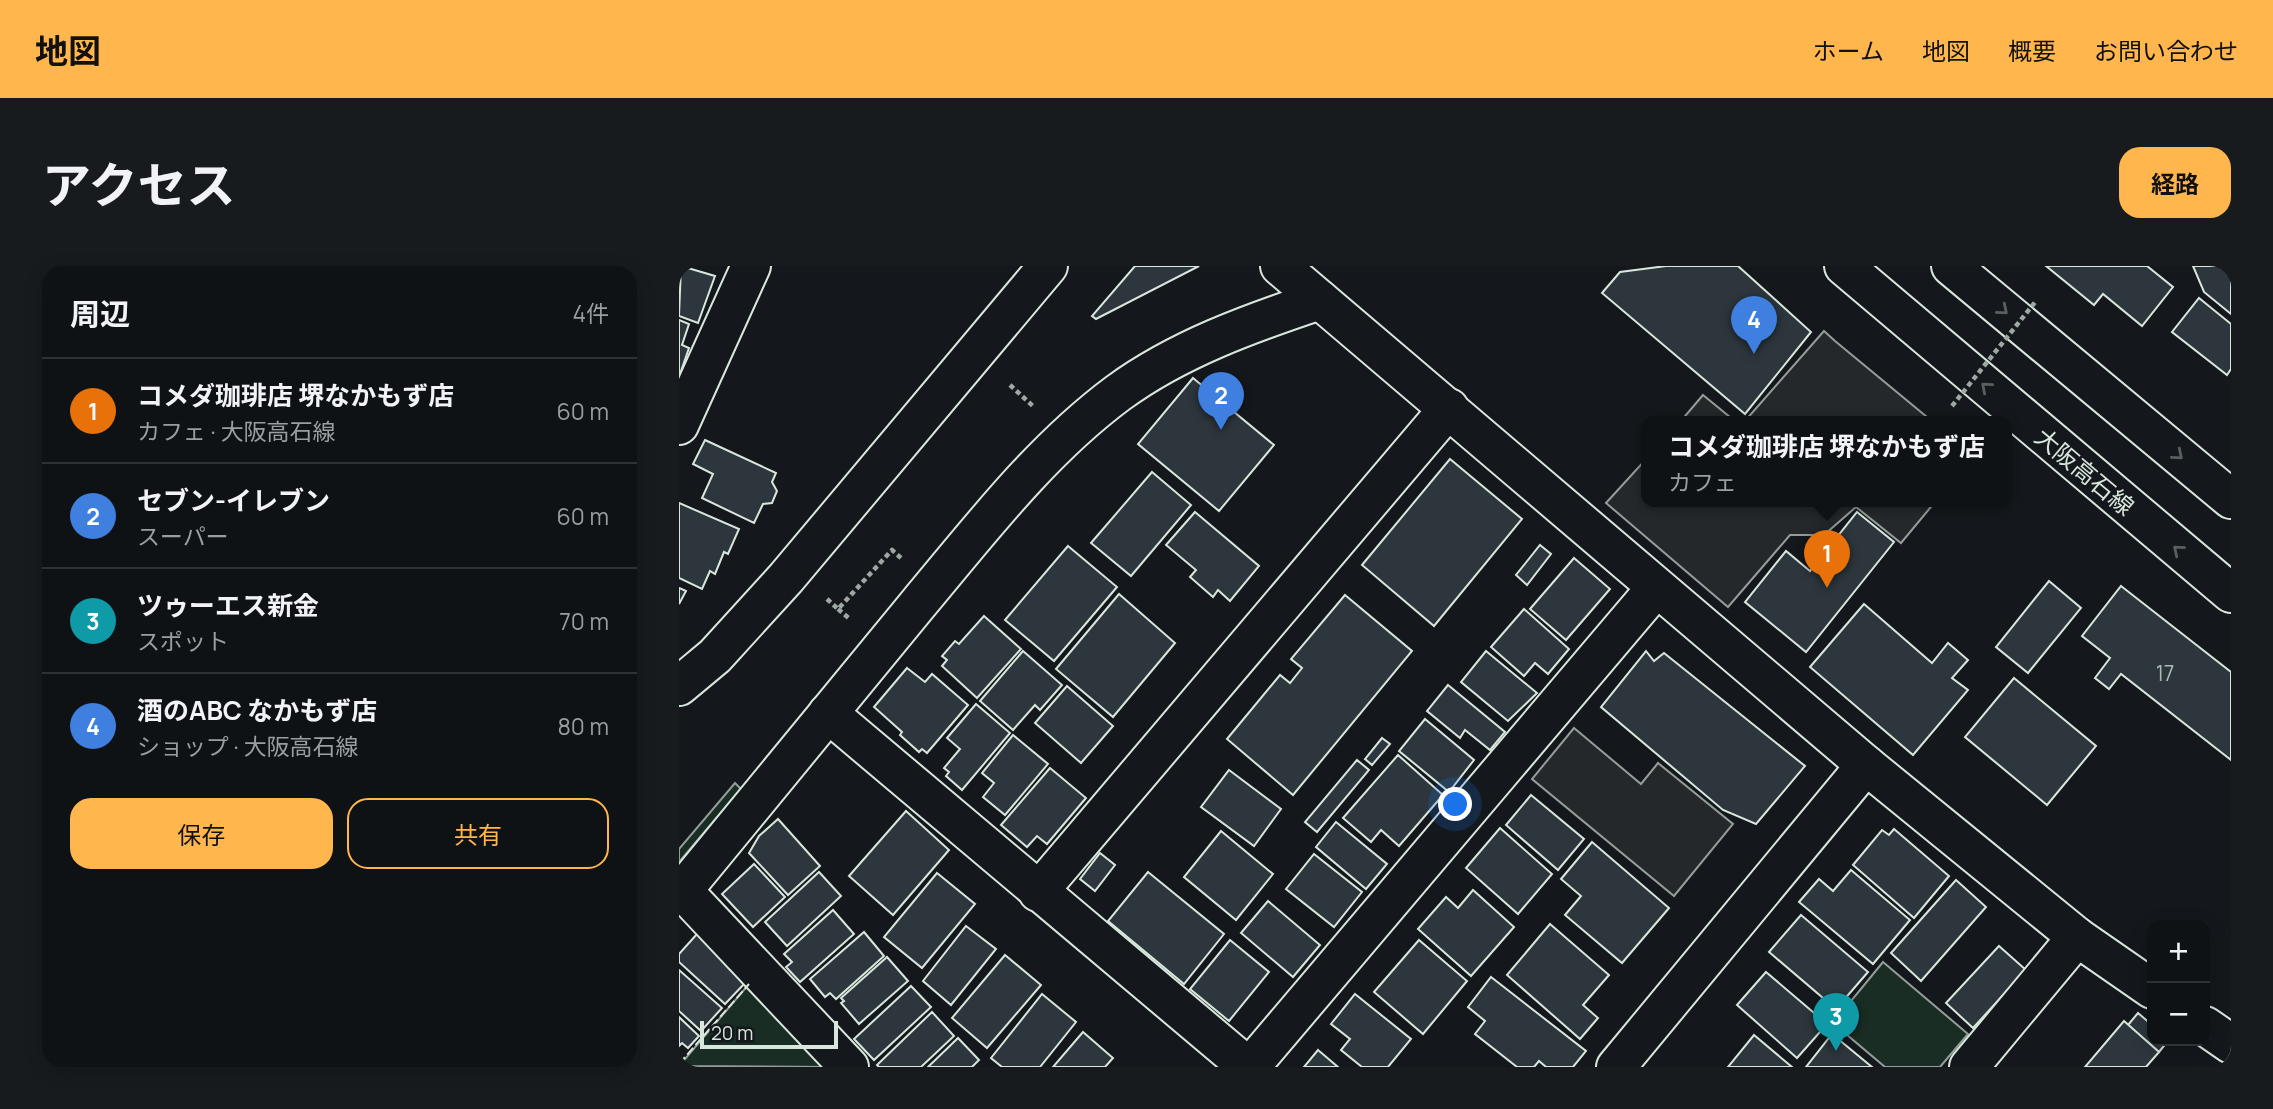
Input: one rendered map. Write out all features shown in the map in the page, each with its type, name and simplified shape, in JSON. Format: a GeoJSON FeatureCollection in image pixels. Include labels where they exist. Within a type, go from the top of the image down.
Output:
{"type":"FeatureCollection","features":[{"type":"Feature","properties":{"kind":"street"},"geometry":{"type":"LineString","coordinates":[[679,687],[715,656],[786,578],[1048,266]]}},
{"type":"Feature","properties":{"kind":"street"},"geometry":{"type":"LineString","coordinates":[[1280,266],[1866,765],[2077,937],[2147,986]]}},
{"type":"Feature","properties":{"kind":"street","name":"大阪高石線"},"geometry":{"type":"LineString","coordinates":[[1844,266],[2231,593]]}},
{"type":"Feature","properties":{"kind":"street"},"geometry":{"type":"LineString","coordinates":[[1951,266],[2231,499]]}},
{"type":"Feature","properties":{"kind":"street"},"geometry":{"type":"LineString","coordinates":[[679,425],[747,267]]}},
{"type":"Feature","properties":{"kind":"street"},"geometry":{"type":"LineString","coordinates":[[849,1067],[681,893],[1040,461],[1077,425],[1121,391],[1184,354],[1261,320],[1320,300]]}},
{"type":"Feature","properties":{"kind":"street"},"geometry":{"type":"LineString","coordinates":[[1038,892],[1449,408]]}},
{"type":"Feature","properties":{"kind":"street"},"geometry":{"type":"LineString","coordinates":[[828,713],[1249,1067],[1656,588]]}},
{"type":"Feature","properties":{"kind":"street"},"geometry":{"type":"LineString","coordinates":[[1616,1067],[1866,765]]}},
{"type":"Feature","properties":{"kind":"street"},"geometry":{"type":"LineString","coordinates":[[1969,1067],[2077,937]]}},
{"type":"Feature","properties":{"kind":"street"},"geometry":{"type":"LineString","coordinates":[[2210,1029],[2231,1044]]}},
{"type":"Feature","properties":{"kind":"path"},"geometry":{"type":"LineString","coordinates":[[1952,406],[2036,301]]}},
{"type":"Feature","properties":{"kind":"path"},"geometry":{"type":"LineString","coordinates":[[1010,385],[1039,411]]}},
{"type":"Feature","properties":{"kind":"path"},"geometry":{"type":"LineString","coordinates":[[838,609],[892,550],[904,561]]}},
{"type":"Feature","properties":{"kind":"path"},"geometry":{"type":"LineString","coordinates":[[827,599],[853,622]]}},
{"type":"Feature","properties":{"kind":"green space"},"geometry":{"type":"Polygon","coordinates":[[[735,783],[741,789],[679,862],[679,849],[735,783]]]}},
{"type":"Feature","properties":{"kind":"green space"},"geometry":{"type":"Polygon","coordinates":[[[1883,962],[1968,1034],[1940,1067],[1885,1067],[1833,1023],[1883,962]]]}},
{"type":"Feature","properties":{"kind":"green space"},"geometry":{"type":"Polygon","coordinates":[[[749,984],[828,1067],[679,1066],[749,984]]]}},
{"type":"Feature","properties":{"kind":"shaded area"},"geometry":{"type":"Polygon","coordinates":[[[1824,331],[1926,416],[1749,416],[1824,331]]]}},
{"type":"Feature","properties":{"kind":"shaded area"},"geometry":{"type":"Polygon","coordinates":[[[1703,395],[1729,416],[1685,416],[1703,395]]]}},
{"type":"Feature","properties":{"kind":"shaded area"},"geometry":{"type":"Polygon","coordinates":[[[1641,465],[1641,507],[1856,507],[1824,535],[1790,535],[1728,607],[1606,503],[1641,465]]]}},
{"type":"Feature","properties":{"kind":"shaded area"},"geometry":{"type":"Polygon","coordinates":[[[1856,507],[1931,507],[1901,543],[1856,507]]]}},
{"type":"Feature","properties":{"kind":"shaded area"},"geometry":{"type":"Polygon","coordinates":[[[1574,728],[1641,784],[1658,763],[1733,824],[1674,896],[1532,779],[1574,728]]]}},
{"type":"Feature","properties":{"kind":"building"},"geometry":{"type":"Polygon","coordinates":[[[681,266],[715,276],[698,323],[679,316],[681,266]]]}},
{"type":"Feature","properties":{"kind":"building"},"geometry":{"type":"Polygon","coordinates":[[[1135,266],[1199,266],[1096,319],[1092,316],[1135,266]]]}},
{"type":"Feature","properties":{"kind":"building"},"geometry":{"type":"Polygon","coordinates":[[[1666,266],[1738,266],[1811,332],[1745,414],[1602,293],[1620,272],[1666,266]]]}},
{"type":"Feature","properties":{"kind":"building"},"geometry":{"type":"Polygon","coordinates":[[[2046,266],[2147,266],[2173,287],[2142,326],[2103,294],[2094,305],[2046,266]]]}},
{"type":"Feature","properties":{"kind":"building"},"geometry":{"type":"Polygon","coordinates":[[[2193,266],[2231,266],[2231,314],[2204,292],[2193,266]]]}},
{"type":"Feature","properties":{"kind":"building"},"geometry":{"type":"Polygon","coordinates":[[[2199,298],[2231,324],[2231,369],[2227,375],[2172,332],[2199,298]]]}},
{"type":"Feature","properties":{"kind":"building"},"geometry":{"type":"Polygon","coordinates":[[[679,320],[689,324],[682,345],[689,348],[679,377],[679,320]]]}},
{"type":"Feature","properties":{"kind":"building"},"geometry":{"type":"Polygon","coordinates":[[[1193,378],[1274,445],[1219,511],[1138,444],[1193,378]]]}},
{"type":"Feature","properties":{"kind":"building"},"geometry":{"type":"Polygon","coordinates":[[[705,440],[776,473],[772,482],[777,491],[772,503],[763,504],[754,523],[702,498],[713,474],[693,464],[705,440]]]}},
{"type":"Feature","properties":{"kind":"building"},"geometry":{"type":"Polygon","coordinates":[[[1450,459],[1522,519],[1434,626],[1362,565],[1450,459]]]}},
{"type":"Feature","properties":{"kind":"building"},"geometry":{"type":"Polygon","coordinates":[[[1152,472],[1191,505],[1131,576],[1091,543],[1152,472]]]}},
{"type":"Feature","properties":{"kind":"building"},"geometry":{"type":"Polygon","coordinates":[[[679,503],[739,529],[728,554],[724,552],[715,574],[710,571],[702,589],[679,578],[679,503]]]}},
{"type":"Feature","properties":{"kind":"building"},"geometry":{"type":"Polygon","coordinates":[[[1195,512],[1259,566],[1230,601],[1218,590],[1213,597],[1190,577],[1196,570],[1166,545],[1195,512]]]}},
{"type":"Feature","properties":{"kind":"building"},"geometry":{"type":"Polygon","coordinates":[[[1857,512],[1894,542],[1806,652],[1745,602],[1786,551],[1810,571],[1857,512]]]}},
{"type":"Feature","properties":{"kind":"building"},"geometry":{"type":"Polygon","coordinates":[[[1540,545],[1551,554],[1527,585],[1516,575],[1540,545]]]}},
{"type":"Feature","properties":{"kind":"building"},"geometry":{"type":"Polygon","coordinates":[[[1068,546],[1117,587],[1054,661],[1005,620],[1068,546]]]}},
{"type":"Feature","properties":{"kind":"building"},"geometry":{"type":"Polygon","coordinates":[[[1574,558],[1610,589],[1566,640],[1530,609],[1574,558]]]}},
{"type":"Feature","properties":{"kind":"building"},"geometry":{"type":"Polygon","coordinates":[[[2049,581],[2081,608],[2028,673],[1996,647],[2049,581]]]}},
{"type":"Feature","properties":{"kind":"building"},"geometry":{"type":"Polygon","coordinates":[[[2121,586],[2231,672],[2231,760],[2121,674],[2109,689],[2095,678],[2110,658],[2082,636],[2121,586]]]}},
{"type":"Feature","properties":{"kind":"building"},"geometry":{"type":"Polygon","coordinates":[[[679,588],[686,591],[679,604],[679,588]]]}},
{"type":"Feature","properties":{"kind":"building"},"geometry":{"type":"Polygon","coordinates":[[[1119,594],[1175,643],[1113,717],[1056,669],[1119,594]]]}},
{"type":"Feature","properties":{"kind":"building"},"geometry":{"type":"Polygon","coordinates":[[[1345,595],[1412,651],[1293,795],[1227,739],[1280,675],[1290,683],[1302,668],[1291,659],[1345,595]]]}},
{"type":"Feature","properties":{"kind":"building"},"geometry":{"type":"Polygon","coordinates":[[[1864,604],[1932,663],[1948,643],[1968,660],[1952,678],[1968,690],[1913,755],[1810,667],[1864,604]]]}},
{"type":"Feature","properties":{"kind":"building"},"geometry":{"type":"Polygon","coordinates":[[[1524,609],[1569,649],[1548,674],[1535,663],[1524,676],[1491,647],[1524,609]]]}},
{"type":"Feature","properties":{"kind":"building"},"geometry":{"type":"Polygon","coordinates":[[[984,616],[1021,649],[977,698],[942,666],[947,660],[942,656],[955,641],[959,644],[984,616]]]}},
{"type":"Feature","properties":{"kind":"building"},"geometry":{"type":"Polygon","coordinates":[[[1023,651],[1062,685],[1040,710],[1035,705],[1013,730],[980,701],[1023,651]]]}},
{"type":"Feature","properties":{"kind":"building"},"geometry":{"type":"Polygon","coordinates":[[[1486,651],[1537,693],[1508,721],[1461,682],[1486,651]]]}},
{"type":"Feature","properties":{"kind":"building"},"geometry":{"type":"Polygon","coordinates":[[[1646,651],[1654,661],[1664,653],[1805,766],[1756,824],[1723,810],[1601,707],[1646,651]]]}},
{"type":"Feature","properties":{"kind":"building"},"geometry":{"type":"Polygon","coordinates":[[[907,668],[925,682],[932,674],[968,705],[927,753],[922,749],[919,752],[900,735],[902,732],[874,707],[907,668]]]}},
{"type":"Feature","properties":{"kind":"building"},"geometry":{"type":"Polygon","coordinates":[[[2014,678],[2096,746],[2047,805],[1965,737],[2014,678]]]}},
{"type":"Feature","properties":{"kind":"building"},"geometry":{"type":"Polygon","coordinates":[[[1448,685],[1505,732],[1490,750],[1465,730],[1460,738],[1427,711],[1448,685]]]}},
{"type":"Feature","properties":{"kind":"building"},"geometry":{"type":"Polygon","coordinates":[[[1067,686],[1113,726],[1081,763],[1035,723],[1067,686]]]}},
{"type":"Feature","properties":{"kind":"building"},"geometry":{"type":"Polygon","coordinates":[[[976,704],[1010,733],[962,790],[946,776],[949,772],[944,768],[960,749],[947,738],[976,704]]]}},
{"type":"Feature","properties":{"kind":"building"},"geometry":{"type":"Polygon","coordinates":[[[1425,719],[1474,760],[1449,792],[1399,751],[1425,719]]]}},
{"type":"Feature","properties":{"kind":"building"},"geometry":{"type":"Polygon","coordinates":[[[1013,735],[1048,764],[1005,815],[983,797],[994,783],[982,773],[1013,735]]]}},
{"type":"Feature","properties":{"kind":"building"},"geometry":{"type":"Polygon","coordinates":[[[1382,738],[1390,744],[1372,765],[1365,759],[1382,738]]]}},
{"type":"Feature","properties":{"kind":"building"},"geometry":{"type":"Polygon","coordinates":[[[1398,755],[1443,795],[1399,846],[1381,830],[1371,842],[1343,818],[1398,755]]]}},
{"type":"Feature","properties":{"kind":"building"},"geometry":{"type":"Polygon","coordinates":[[[1357,760],[1369,770],[1317,832],[1305,822],[1357,760]]]}},
{"type":"Feature","properties":{"kind":"building"},"geometry":{"type":"Polygon","coordinates":[[[1050,768],[1086,798],[1047,844],[1037,836],[1027,847],[1001,825],[1050,768]]]}},
{"type":"Feature","properties":{"kind":"building"},"geometry":{"type":"Polygon","coordinates":[[[1229,770],[1281,809],[1254,846],[1201,807],[1229,770]]]}},
{"type":"Feature","properties":{"kind":"building"},"geometry":{"type":"Polygon","coordinates":[[[1531,795],[1584,839],[1558,870],[1506,825],[1531,795]]]}},
{"type":"Feature","properties":{"kind":"building"},"geometry":{"type":"Polygon","coordinates":[[[906,811],[949,850],[893,915],[849,876],[906,811]]]}},
{"type":"Feature","properties":{"kind":"building"},"geometry":{"type":"Polygon","coordinates":[[[778,819],[820,866],[788,895],[749,853],[759,836],[778,819]]]}},
{"type":"Feature","properties":{"kind":"building"},"geometry":{"type":"Polygon","coordinates":[[[1336,822],[1387,864],[1366,889],[1316,847],[1336,822]]]}},
{"type":"Feature","properties":{"kind":"building"},"geometry":{"type":"Polygon","coordinates":[[[1500,828],[1552,874],[1518,914],[1466,868],[1500,828]]]}},
{"type":"Feature","properties":{"kind":"building"},"geometry":{"type":"Polygon","coordinates":[[[1894,829],[1949,876],[1914,918],[1853,865],[1882,830],[1889,835],[1894,829]]]}},
{"type":"Feature","properties":{"kind":"building"},"geometry":{"type":"Polygon","coordinates":[[[1221,831],[1273,874],[1236,920],[1184,877],[1221,831]]]}},
{"type":"Feature","properties":{"kind":"building"},"geometry":{"type":"Polygon","coordinates":[[[1592,842],[1669,908],[1622,963],[1565,915],[1581,896],[1561,879],[1592,842]]]}},
{"type":"Feature","properties":{"kind":"building"},"geometry":{"type":"Polygon","coordinates":[[[1100,853],[1115,865],[1095,891],[1080,879],[1100,853]]]}},
{"type":"Feature","properties":{"kind":"building"},"geometry":{"type":"Polygon","coordinates":[[[1314,854],[1362,892],[1334,927],[1286,889],[1314,854]]]}},
{"type":"Feature","properties":{"kind":"building"},"geometry":{"type":"Polygon","coordinates":[[[754,864],[785,897],[753,927],[722,894],[754,864]]]}},
{"type":"Feature","properties":{"kind":"building"},"geometry":{"type":"Polygon","coordinates":[[[1851,870],[1910,920],[1873,964],[1799,902],[1819,879],[1833,891],[1851,870]]]}},
{"type":"Feature","properties":{"kind":"building"},"geometry":{"type":"Polygon","coordinates":[[[819,872],[841,896],[787,946],[765,922],[819,872]]]}},
{"type":"Feature","properties":{"kind":"building"},"geometry":{"type":"Polygon","coordinates":[[[1148,872],[1224,934],[1184,984],[1108,921],[1148,872]]]}},
{"type":"Feature","properties":{"kind":"building"},"geometry":{"type":"Polygon","coordinates":[[[937,873],[975,904],[922,968],[884,937],[937,873]]]}},
{"type":"Feature","properties":{"kind":"building"},"geometry":{"type":"Polygon","coordinates":[[[1956,880],[1986,907],[1921,981],[1891,953],[1956,880]]]}},
{"type":"Feature","properties":{"kind":"building"},"geometry":{"type":"Polygon","coordinates":[[[1473,890],[1514,927],[1471,976],[1418,929],[1446,897],[1458,908],[1473,890]]]}},
{"type":"Feature","properties":{"kind":"building"},"geometry":{"type":"Polygon","coordinates":[[[1268,901],[1320,945],[1293,977],[1241,933],[1268,901]]]}},
{"type":"Feature","properties":{"kind":"building"},"geometry":{"type":"Polygon","coordinates":[[[833,910],[854,934],[800,982],[786,967],[792,962],[784,954],[833,910]]]}},
{"type":"Feature","properties":{"kind":"building"},"geometry":{"type":"Polygon","coordinates":[[[1801,915],[1868,972],[1836,1009],[1769,952],[1801,915]]]}},
{"type":"Feature","properties":{"kind":"building"},"geometry":{"type":"Polygon","coordinates":[[[1550,924],[1609,975],[1583,1005],[1598,1018],[1580,1039],[1507,975],[1550,924]]]}},
{"type":"Feature","properties":{"kind":"building"},"geometry":{"type":"Polygon","coordinates":[[[966,926],[996,949],[951,1005],[923,981],[966,926]]]}},
{"type":"Feature","properties":{"kind":"building"},"geometry":{"type":"Polygon","coordinates":[[[864,932],[884,956],[836,999],[830,993],[825,997],[810,979],[864,932]]]}},
{"type":"Feature","properties":{"kind":"building"},"geometry":{"type":"Polygon","coordinates":[[[697,934],[746,982],[725,1004],[679,962],[679,954],[697,934]]]}},
{"type":"Feature","properties":{"kind":"building"},"geometry":{"type":"Polygon","coordinates":[[[1230,940],[1269,972],[1229,1021],[1190,989],[1230,940]]]}},
{"type":"Feature","properties":{"kind":"building"},"geometry":{"type":"Polygon","coordinates":[[[1419,940],[1467,981],[1423,1034],[1374,992],[1419,940]]]}},
{"type":"Feature","properties":{"kind":"building"},"geometry":{"type":"Polygon","coordinates":[[[1999,946],[2026,970],[1973,1028],[1946,1003],[1999,946]]]}},
{"type":"Feature","properties":{"kind":"building"},"geometry":{"type":"Polygon","coordinates":[[[1005,955],[1041,985],[987,1048],[952,1018],[1005,955]]]}},
{"type":"Feature","properties":{"kind":"building"},"geometry":{"type":"Polygon","coordinates":[[[887,957],[908,981],[859,1024],[841,1003],[844,1001],[841,998],[887,957]]]}},
{"type":"Feature","properties":{"kind":"building"},"geometry":{"type":"Polygon","coordinates":[[[679,970],[722,1008],[701,1031],[679,1011],[679,970]]]}},
{"type":"Feature","properties":{"kind":"building"},"geometry":{"type":"Polygon","coordinates":[[[1766,972],[1827,1024],[1797,1058],[1737,1005],[1766,972]]]}},
{"type":"Feature","properties":{"kind":"building"},"geometry":{"type":"Polygon","coordinates":[[[1491,977],[1586,1051],[1573,1067],[1546,1067],[1539,1061],[1534,1067],[1517,1067],[1475,1034],[1485,1021],[1468,1007],[1491,977]]]}},
{"type":"Feature","properties":{"kind":"building"},"geometry":{"type":"Polygon","coordinates":[[[911,986],[931,1007],[874,1060],[854,1039],[911,986]]]}},
{"type":"Feature","properties":{"kind":"building"},"geometry":{"type":"Polygon","coordinates":[[[1042,994],[1076,1022],[1040,1067],[1002,1067],[991,1058],[1042,994]]]}},
{"type":"Feature","properties":{"kind":"building"},"geometry":{"type":"Polygon","coordinates":[[[1355,994],[1411,1039],[1388,1067],[1362,1067],[1341,1050],[1350,1039],[1331,1024],[1355,994]]]}},
{"type":"Feature","properties":{"kind":"building"},"geometry":{"type":"Polygon","coordinates":[[[932,1012],[954,1036],[921,1067],[877,1065],[932,1012]]]}},
{"type":"Feature","properties":{"kind":"building"},"geometry":{"type":"Polygon","coordinates":[[[2138,1013],[2147,1021],[2147,1042],[2128,1025],[2138,1013]]]}},
{"type":"Feature","properties":{"kind":"building"},"geometry":{"type":"Polygon","coordinates":[[[679,1017],[699,1036],[688,1048],[682,1043],[679,1046],[679,1017]]]}},
{"type":"Feature","properties":{"kind":"building"},"geometry":{"type":"Polygon","coordinates":[[[2124,1021],[2147,1041],[2147,1046],[2152,1046],[2159,1052],[2146,1067],[2085,1067],[2124,1021]]]}},
{"type":"Feature","properties":{"kind":"building"},"geometry":{"type":"Polygon","coordinates":[[[1083,1032],[1113,1058],[1105,1067],[1053,1067],[1083,1032]]]}},
{"type":"Feature","properties":{"kind":"building"},"geometry":{"type":"Polygon","coordinates":[[[1832,1034],[1872,1067],[1806,1067],[1832,1034]]]}},
{"type":"Feature","properties":{"kind":"building"},"geometry":{"type":"Polygon","coordinates":[[[1754,1035],[1792,1067],[1728,1067],[1754,1035]]]}},
{"type":"Feature","properties":{"kind":"building"},"geometry":{"type":"Polygon","coordinates":[[[958,1038],[979,1060],[972,1067],[928,1067],[958,1038]]]}},
{"type":"Feature","properties":{"kind":"building"},"geometry":{"type":"Polygon","coordinates":[[[2152,1046],[2164,1046],[2159,1052],[2152,1046]]]}},
{"type":"Feature","properties":{"kind":"building"},"geometry":{"type":"Polygon","coordinates":[[[1318,1050],[1338,1067],[1304,1067],[1318,1050]]]}},
{"type":"Feature","properties":{"kind":"fence"},"geometry":{"type":"LineString","coordinates":[[679,1064],[749,984]]}},
{"type":"Feature","properties":{"kind":"place","name":"酒のABC なかもず店"},"geometry":{"type":"Point","coordinates":[1754,354]}},
{"type":"Feature","properties":{"kind":"place","name":"セブン-イレブン"},"geometry":{"type":"Point","coordinates":[1221,430]}},
{"type":"Feature","properties":{"kind":"place","name":"コメダ珈琲店 堺なかもず店"},"geometry":{"type":"Point","coordinates":[1827,588]}},
{"type":"Feature","properties":{"kind":"place","name":"ツゥーエス新金"},"geometry":{"type":"Point","coordinates":[1836,1051]}}]}
